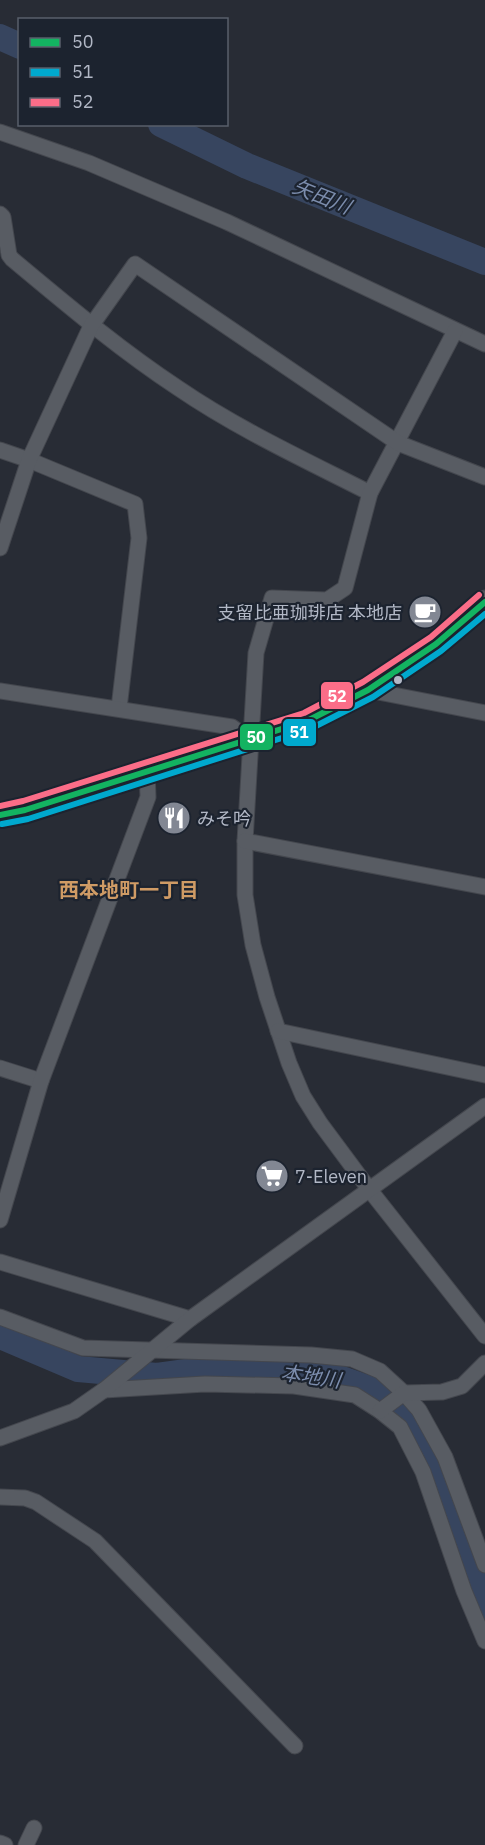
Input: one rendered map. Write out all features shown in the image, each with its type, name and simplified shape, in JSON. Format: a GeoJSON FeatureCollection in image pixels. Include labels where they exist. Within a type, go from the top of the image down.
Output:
{"type":"FeatureCollection","features":[{"type":"Feature","properties":{"kind":"highway"},"geometry":{"type":"LineString","coordinates":[[0,814],[25,810],[307,721],[368,690],[436,644],[485,602]]}},
{"type":"Feature","properties":{"kind":"street"},"geometry":{"type":"LineString","coordinates":[[0,132],[89,163],[227,222],[455,332],[485,344]]}},
{"type":"Feature","properties":{"kind":"street"},"geometry":{"type":"LineString","coordinates":[[0,214],[3,217],[9,255],[12,259],[91,326],[178,389],[251,432],[370,493]]}},
{"type":"Feature","properties":{"kind":"street"},"geometry":{"type":"LineString","coordinates":[[0,548],[29,460],[91,326],[135,264],[398,443],[485,477]]}},
{"type":"Feature","properties":{"kind":"street"},"geometry":{"type":"LineString","coordinates":[[455,332],[370,493],[345,588],[327,600],[272,598],[256,654],[245,841],[245,895],[253,945],[267,997],[303,1096],[369,1189],[485,1336]]}},
{"type":"Feature","properties":{"kind":"street"},"geometry":{"type":"LineString","coordinates":[[0,450],[135,504],[139,538],[119,708]]}},
{"type":"Feature","properties":{"kind":"street"},"geometry":{"type":"LineString","coordinates":[[368,690],[485,713]]}},
{"type":"Feature","properties":{"kind":"street"},"geometry":{"type":"LineString","coordinates":[[0,691],[232,727],[250,740]]}},
{"type":"Feature","properties":{"kind":"street"},"geometry":{"type":"LineString","coordinates":[[0,1220],[41,1081],[148,796],[147,771]]}},
{"type":"Feature","properties":{"kind":"street"},"geometry":{"type":"LineString","coordinates":[[245,841],[485,887]]}},
{"type":"Feature","properties":{"kind":"street"},"geometry":{"type":"LineString","coordinates":[[278,1031],[485,1076]]}},
{"type":"Feature","properties":{"kind":"street"},"geometry":{"type":"LineString","coordinates":[[0,1068],[41,1081]]}},
{"type":"Feature","properties":{"kind":"street"},"geometry":{"type":"LineString","coordinates":[[0,1438],[74,1411],[104,1390],[190,1319],[485,1106]]}},
{"type":"Feature","properties":{"kind":"street"},"geometry":{"type":"LineString","coordinates":[[0,1262],[190,1319]]}},
{"type":"Feature","properties":{"kind":"street"},"geometry":{"type":"LineString","coordinates":[[0,1317],[83,1348],[310,1355],[352,1359],[380,1371],[420,1410],[445,1456],[482,1549],[485,1565]]}},
{"type":"Feature","properties":{"kind":"street"},"geometry":{"type":"LineString","coordinates":[[380,1411],[404,1393],[442,1392],[462,1386],[485,1363]]}},
{"type":"Feature","properties":{"kind":"street"},"geometry":{"type":"LineString","coordinates":[[104,1390],[205,1384],[294,1386],[354,1395],[380,1411],[400,1427],[423,1472],[464,1591],[485,1641]]}},
{"type":"Feature","properties":{"kind":"street"},"geometry":{"type":"LineString","coordinates":[[0,1497],[25,1498],[36,1502],[95,1540],[295,1746]]}},
{"type":"Feature","properties":{"kind":"street"},"geometry":{"type":"LineString","coordinates":[[26,1845],[34,1827]]}},
{"type":"Feature","properties":{"kind":"street"},"geometry":{"type":"LineString","coordinates":[[0,1843],[5,1845]]}},
{"type":"Feature","properties":{"kind":"waterway","name":"矢田川"},"geometry":{"type":"LineString","coordinates":[[0,37],[18,45]]}},
{"type":"Feature","properties":{"kind":"waterway","name":"矢田川"},"geometry":{"type":"LineString","coordinates":[[165,126],[247,166],[485,262]]}},
{"type":"Feature","properties":{"kind":"waterway","name":"本地川"},"geometry":{"type":"LineString","coordinates":[[0,1336],[78,1369],[157,1376],[208,1369],[277,1370],[339,1378],[370,1389],[402,1407],[439,1477],[485,1612]]}},
{"type":"Feature","properties":{"kind":"transit line","name":"52"},"geometry":{"type":"LineString","coordinates":[[0,806],[23,801],[304,713],[363,682],[431,637],[479,595]]}},
{"type":"Feature","properties":{"kind":"transit line","name":"50"},"geometry":{"type":"LineString","coordinates":[[0,815],[25,810],[307,721],[368,690],[436,644],[485,602]]}},
{"type":"Feature","properties":{"kind":"transit line","name":"51"},"geometry":{"type":"LineString","coordinates":[[2,824],[28,819],[310,729],[373,697],[441,651],[485,614]]}},
{"type":"Feature","properties":{"kind":"place","name":"支留比亜珈琲店 本地店"},"geometry":{"type":"Point","coordinates":[425,612]}},
{"type":"Feature","properties":{"kind":"place","name":"みそ吟"},"geometry":{"type":"Point","coordinates":[174,818]}},
{"type":"Feature","properties":{"kind":"place","name":"7-Eleven"},"geometry":{"type":"Point","coordinates":[272,1176]}},
{"type":"Feature","properties":{"kind":"district","name":"西本地町一丁目"},"geometry":{"type":"Point","coordinates":[129,889]}}]}
